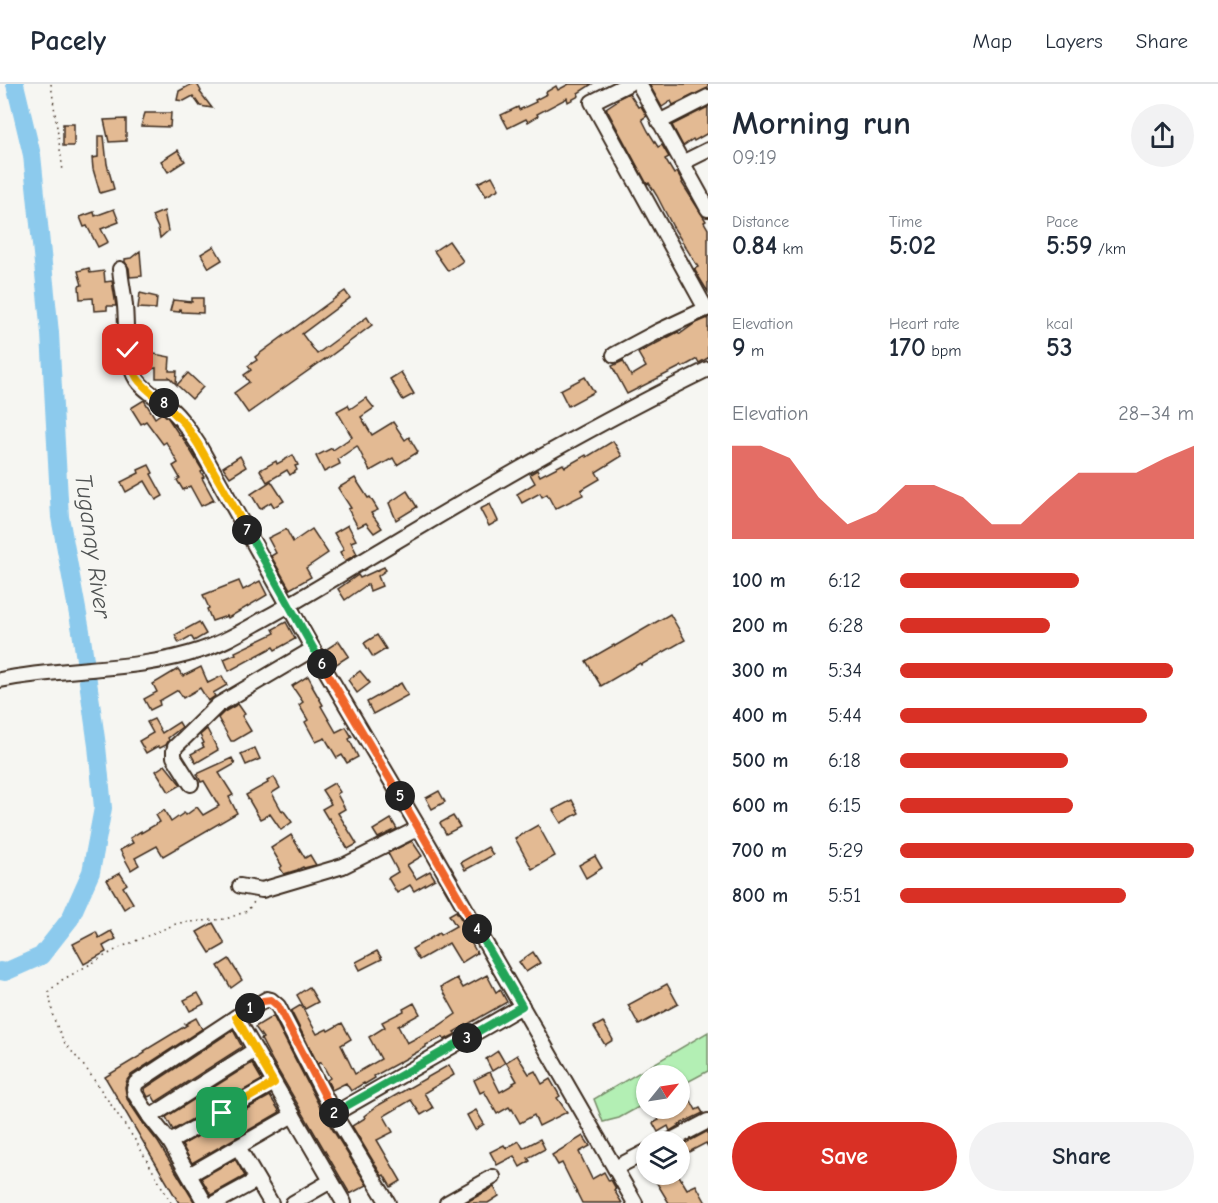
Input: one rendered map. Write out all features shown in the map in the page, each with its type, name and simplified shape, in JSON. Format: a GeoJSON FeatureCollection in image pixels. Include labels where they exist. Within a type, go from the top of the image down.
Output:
{"type":"FeatureCollection","features":[{"type":"Feature","properties":{"kind":"street"},"geometry":{"type":"LineString","coordinates":[[614,355],[707,308],[592,102],[628,84]]}},
{"type":"Feature","properties":{"kind":"street"},"geometry":{"type":"LineString","coordinates":[[639,84],[708,209]]}},
{"type":"Feature","properties":{"kind":"street"},"geometry":{"type":"LineString","coordinates":[[659,122],[708,97]]}},
{"type":"Feature","properties":{"kind":"street"},"geometry":{"type":"LineString","coordinates":[[682,164],[708,150]]}},
{"type":"Feature","properties":{"kind":"street"},"geometry":{"type":"LineString","coordinates":[[120,269],[128,350],[136,379],[172,410],[185,424],[198,444],[313,649],[635,1203]]}},
{"type":"Feature","properties":{"kind":"street"},"geometry":{"type":"LineString","coordinates":[[0,680],[135,664],[203,650],[289,605],[500,479],[708,369]]}},
{"type":"Feature","properties":{"kind":"street"},"geometry":{"type":"LineString","coordinates":[[191,784],[174,757],[175,747],[218,705],[313,649]]}},
{"type":"Feature","properties":{"kind":"street"},"geometry":{"type":"LineString","coordinates":[[240,886],[262,890],[343,866],[419,828]]}},
{"type":"Feature","properties":{"kind":"street"},"geometry":{"type":"LineString","coordinates":[[205,1203],[170,1142],[150,1118],[134,1089],[136,1083],[236,1017],[263,1001],[271,1000],[334,1114],[388,1203]]}},
{"type":"Feature","properties":{"kind":"street"},"geometry":{"type":"LineString","coordinates":[[334,1114],[522,1006]]}},
{"type":"Feature","properties":{"kind":"street"},"geometry":{"type":"LineString","coordinates":[[236,1017],[344,1203]]}},
{"type":"Feature","properties":{"kind":"street"},"geometry":{"type":"LineString","coordinates":[[150,1118],[255,1050]]}},
{"type":"Feature","properties":{"kind":"street"},"geometry":{"type":"LineString","coordinates":[[170,1142],[274,1083]]}},
{"type":"Feature","properties":{"kind":"street"},"geometry":{"type":"LineString","coordinates":[[189,1175],[293,1115]]}},
{"type":"Feature","properties":{"kind":"street"},"geometry":{"type":"LineString","coordinates":[[689,1131],[708,1121]]}},
{"type":"Feature","properties":{"kind":"street"},"geometry":{"type":"LineString","coordinates":[[238,1147],[271,1203]]}},
{"type":"Feature","properties":{"kind":"street"},"geometry":{"type":"LineString","coordinates":[[615,1168],[636,1157]]}},
{"type":"Feature","properties":{"kind":"street"},"geometry":{"type":"LineString","coordinates":[[447,1203],[493,1177]]}},
{"type":"Feature","properties":{"kind":"street"},"geometry":{"type":"LineString","coordinates":[[215,1203],[257,1180]]}},
{"type":"Feature","properties":{"kind":"street"},"geometry":{"type":"LineString","coordinates":[[293,1203],[331,1181]]}},
{"type":"Feature","properties":{"kind":"path"},"geometry":{"type":"LineString","coordinates":[[51,84],[63,171]]}},
{"type":"Feature","properties":{"kind":"path"},"geometry":{"type":"LineString","coordinates":[[171,1203],[137,1143],[64,1042],[53,1017],[49,992],[63,980],[119,948],[178,923],[226,919],[247,911],[262,890]]}},
{"type":"Feature","properties":{"kind":"green space"},"geometry":{"type":"Polygon","coordinates":[[[708,1032],[708,1071],[690,1081],[690,1065],[652,1065],[708,1032]]]}},
{"type":"Feature","properties":{"kind":"green space"},"geometry":{"type":"Polygon","coordinates":[[[636,1074],[636,1109],[619,1118],[603,1122],[594,1099],[636,1074]]]}},
{"type":"Feature","properties":{"kind":"building"},"geometry":{"type":"Polygon","coordinates":[[[192,84],[197,84],[212,108],[200,106],[193,96],[184,101],[177,100],[179,91],[192,84]]]}},
{"type":"Feature","properties":{"kind":"building"},"geometry":{"type":"Polygon","coordinates":[[[569,84],[592,84],[568,102],[567,98],[537,114],[538,116],[528,122],[526,119],[508,128],[501,115],[536,102],[535,100],[556,86],[558,90],[569,84]]]}},
{"type":"Feature","properties":{"kind":"building"},"geometry":{"type":"Polygon","coordinates":[[[649,84],[708,84],[708,88],[673,105],[671,101],[662,107],[649,84]]]}},
{"type":"Feature","properties":{"kind":"building"},"geometry":{"type":"Polygon","coordinates":[[[629,93],[638,107],[641,106],[647,116],[642,119],[648,131],[658,147],[662,145],[669,157],[665,159],[674,174],[677,172],[706,221],[704,222],[708,229],[708,292],[694,269],[698,267],[657,196],[649,183],[647,184],[606,108],[629,93]]]}},
{"type":"Feature","properties":{"kind":"building"},"geometry":{"type":"Polygon","coordinates":[[[708,107],[708,133],[683,146],[672,125],[708,107]]]}},
{"type":"Feature","properties":{"kind":"building"},"geometry":{"type":"Polygon","coordinates":[[[145,113],[171,113],[170,127],[141,126],[145,113]]]}},
{"type":"Feature","properties":{"kind":"building"},"geometry":{"type":"Polygon","coordinates":[[[126,119],[126,141],[109,142],[104,120],[126,119]]]}},
{"type":"Feature","properties":{"kind":"building"},"geometry":{"type":"Polygon","coordinates":[[[63,124],[74,124],[74,146],[63,146],[63,124]]]}},
{"type":"Feature","properties":{"kind":"building"},"geometry":{"type":"Polygon","coordinates":[[[98,136],[104,136],[107,164],[114,189],[100,193],[92,158],[98,157],[98,136]]]}},
{"type":"Feature","properties":{"kind":"building"},"geometry":{"type":"Polygon","coordinates":[[[178,150],[185,161],[168,172],[161,161],[178,150]]]}},
{"type":"Feature","properties":{"kind":"building"},"geometry":{"type":"Polygon","coordinates":[[[492,176],[499,189],[486,196],[478,183],[492,176]]]}},
{"type":"Feature","properties":{"kind":"building"},"geometry":{"type":"Polygon","coordinates":[[[114,209],[119,222],[101,229],[108,242],[98,247],[80,217],[94,212],[95,216],[114,209]]]}},
{"type":"Feature","properties":{"kind":"building"},"geometry":{"type":"Polygon","coordinates":[[[164,211],[168,231],[160,238],[152,216],[164,211]]]}},
{"type":"Feature","properties":{"kind":"building"},"geometry":{"type":"Polygon","coordinates":[[[449,241],[463,261],[448,271],[434,251],[449,241]]]}},
{"type":"Feature","properties":{"kind":"building"},"geometry":{"type":"Polygon","coordinates":[[[214,246],[222,260],[209,268],[201,254],[214,246]]]}},
{"type":"Feature","properties":{"kind":"building"},"geometry":{"type":"Polygon","coordinates":[[[140,251],[142,276],[130,277],[125,259],[131,258],[140,251]]]}},
{"type":"Feature","properties":{"kind":"building"},"geometry":{"type":"Polygon","coordinates":[[[89,268],[90,273],[104,271],[105,282],[112,281],[116,306],[107,306],[107,310],[94,311],[93,298],[80,299],[79,286],[82,285],[78,271],[89,268]]]}},
{"type":"Feature","properties":{"kind":"building"},"geometry":{"type":"Polygon","coordinates":[[[345,291],[350,298],[302,334],[317,354],[367,317],[372,325],[248,413],[234,393],[249,382],[244,375],[251,370],[248,366],[257,360],[255,357],[345,291]]]}},
{"type":"Feature","properties":{"kind":"building"},"geometry":{"type":"Polygon","coordinates":[[[140,293],[157,297],[156,309],[138,308],[140,293]]]}},
{"type":"Feature","properties":{"kind":"building"},"geometry":{"type":"Polygon","coordinates":[[[192,298],[203,298],[203,313],[182,312],[180,309],[179,312],[170,311],[173,300],[192,302],[192,298]]]}},
{"type":"Feature","properties":{"kind":"building"},"geometry":{"type":"Polygon","coordinates":[[[708,318],[708,358],[699,363],[697,359],[627,394],[612,366],[623,361],[631,376],[646,367],[638,353],[708,318]]]}},
{"type":"Feature","properties":{"kind":"building"},"geometry":{"type":"Polygon","coordinates":[[[141,336],[152,337],[149,353],[170,357],[169,371],[177,371],[176,384],[169,377],[156,378],[156,368],[142,371],[138,350],[141,336]]]}},
{"type":"Feature","properties":{"kind":"building"},"geometry":{"type":"Polygon","coordinates":[[[401,372],[414,394],[403,400],[390,379],[401,372]]]}},
{"type":"Feature","properties":{"kind":"building"},"geometry":{"type":"Polygon","coordinates":[[[188,373],[203,387],[192,399],[177,385],[188,373]]]}},
{"type":"Feature","properties":{"kind":"building"},"geometry":{"type":"Polygon","coordinates":[[[585,377],[594,392],[568,406],[560,390],[585,377]]]}},
{"type":"Feature","properties":{"kind":"building"},"geometry":{"type":"Polygon","coordinates":[[[366,398],[374,408],[361,417],[372,435],[393,422],[405,440],[409,437],[418,452],[397,465],[393,458],[370,471],[357,446],[338,459],[340,464],[324,472],[316,456],[332,448],[333,450],[352,437],[337,411],[348,405],[350,409],[366,398]]]}},
{"type":"Feature","properties":{"kind":"building"},"geometry":{"type":"Polygon","coordinates":[[[144,400],[155,418],[162,413],[181,435],[203,471],[201,472],[204,477],[202,478],[214,500],[201,506],[190,486],[183,490],[177,480],[180,478],[173,466],[178,463],[166,442],[163,444],[146,421],[141,424],[131,408],[144,400]]]}},
{"type":"Feature","properties":{"kind":"building"},"geometry":{"type":"Polygon","coordinates":[[[613,441],[622,456],[596,472],[600,479],[581,490],[583,495],[555,509],[547,494],[542,497],[540,493],[522,503],[517,494],[535,483],[530,474],[537,470],[540,476],[563,464],[565,467],[613,441]]]}},
{"type":"Feature","properties":{"kind":"building"},"geometry":{"type":"Polygon","coordinates":[[[293,455],[298,465],[295,466],[297,470],[290,475],[287,470],[267,482],[260,470],[293,455]]]}},
{"type":"Feature","properties":{"kind":"building"},"geometry":{"type":"Polygon","coordinates":[[[240,456],[246,467],[230,477],[223,467],[240,456]]]}},
{"type":"Feature","properties":{"kind":"building"},"geometry":{"type":"Polygon","coordinates":[[[149,465],[153,473],[151,474],[163,496],[156,500],[145,481],[126,492],[121,482],[149,465]]]}},
{"type":"Feature","properties":{"kind":"building"},"geometry":{"type":"Polygon","coordinates":[[[355,478],[378,510],[371,513],[382,528],[374,533],[366,523],[358,527],[348,509],[351,508],[338,488],[355,478]]]}},
{"type":"Feature","properties":{"kind":"building"},"geometry":{"type":"Polygon","coordinates":[[[271,481],[284,501],[274,507],[271,502],[260,509],[251,494],[271,481]]]}},
{"type":"Feature","properties":{"kind":"building"},"geometry":{"type":"Polygon","coordinates":[[[407,491],[417,507],[396,520],[389,503],[407,491]]]}},
{"type":"Feature","properties":{"kind":"building"},"geometry":{"type":"Polygon","coordinates":[[[490,504],[498,521],[489,526],[480,509],[490,504]]]}},
{"type":"Feature","properties":{"kind":"building"},"geometry":{"type":"Polygon","coordinates":[[[348,525],[356,540],[351,542],[357,554],[345,561],[340,552],[344,550],[334,533],[348,525]]]}},
{"type":"Feature","properties":{"kind":"building"},"geometry":{"type":"Polygon","coordinates":[[[286,529],[293,542],[312,529],[328,553],[306,568],[311,577],[290,589],[271,556],[276,553],[268,538],[286,529]]]}},
{"type":"Feature","properties":{"kind":"building"},"geometry":{"type":"Polygon","coordinates":[[[384,567],[386,570],[378,576],[382,586],[370,591],[368,584],[345,600],[338,589],[358,575],[360,578],[384,567]]]}},
{"type":"Feature","properties":{"kind":"building"},"geometry":{"type":"Polygon","coordinates":[[[239,581],[243,590],[260,581],[267,595],[228,618],[227,616],[212,621],[203,595],[239,581]]]}},
{"type":"Feature","properties":{"kind":"building"},"geometry":{"type":"Polygon","coordinates":[[[670,614],[685,640],[601,686],[586,661],[670,614]]]}},
{"type":"Feature","properties":{"kind":"building"},"geometry":{"type":"Polygon","coordinates":[[[199,622],[206,634],[194,641],[191,636],[179,643],[175,635],[199,622]]]}},
{"type":"Feature","properties":{"kind":"building"},"geometry":{"type":"Polygon","coordinates":[[[286,622],[295,639],[275,650],[273,647],[229,671],[224,659],[275,633],[273,629],[286,622]]]}},
{"type":"Feature","properties":{"kind":"building"},"geometry":{"type":"Polygon","coordinates":[[[377,635],[386,649],[373,657],[364,643],[377,635]]]}},
{"type":"Feature","properties":{"kind":"building"},"geometry":{"type":"Polygon","coordinates":[[[339,641],[349,656],[335,665],[325,650],[339,641]]]}},
{"type":"Feature","properties":{"kind":"building"},"geometry":{"type":"Polygon","coordinates":[[[201,667],[208,683],[222,676],[227,685],[213,693],[215,696],[208,701],[200,688],[183,698],[178,690],[159,701],[160,705],[150,710],[144,699],[157,692],[153,684],[178,669],[183,676],[201,667]]]}},
{"type":"Feature","properties":{"kind":"building"},"geometry":{"type":"Polygon","coordinates":[[[360,671],[370,683],[357,693],[348,680],[360,671]]]}},
{"type":"Feature","properties":{"kind":"building"},"geometry":{"type":"Polygon","coordinates":[[[308,676],[336,732],[346,727],[352,737],[349,739],[358,757],[347,763],[342,755],[337,758],[325,738],[316,742],[305,722],[308,720],[299,705],[303,702],[292,686],[308,676]]]}},
{"type":"Feature","properties":{"kind":"building"},"geometry":{"type":"Polygon","coordinates":[[[401,683],[408,695],[373,714],[367,702],[401,683]]]}},
{"type":"Feature","properties":{"kind":"building"},"geometry":{"type":"Polygon","coordinates":[[[238,704],[245,714],[242,716],[251,731],[231,741],[218,718],[238,704]]]}},
{"type":"Feature","properties":{"kind":"building"},"geometry":{"type":"Polygon","coordinates":[[[154,719],[162,733],[179,722],[182,727],[168,738],[166,745],[160,748],[158,746],[146,753],[139,741],[153,733],[147,722],[154,719]]]}},
{"type":"Feature","properties":{"kind":"building"},"geometry":{"type":"Polygon","coordinates":[[[207,729],[218,750],[196,763],[191,754],[204,747],[200,735],[207,729]]]}},
{"type":"Feature","properties":{"kind":"building"},"geometry":{"type":"Polygon","coordinates":[[[255,748],[260,759],[246,765],[241,754],[255,748]]]}},
{"type":"Feature","properties":{"kind":"building"},"geometry":{"type":"Polygon","coordinates":[[[232,758],[235,764],[219,773],[233,795],[229,797],[237,813],[163,856],[157,846],[135,858],[139,865],[131,870],[120,850],[133,843],[130,838],[160,822],[156,815],[164,810],[171,822],[197,807],[203,815],[219,806],[204,781],[201,782],[197,774],[232,758]]]}},
{"type":"Feature","properties":{"kind":"building"},"geometry":{"type":"Polygon","coordinates":[[[165,765],[181,785],[169,792],[156,771],[165,765]]]}},
{"type":"Feature","properties":{"kind":"building"},"geometry":{"type":"Polygon","coordinates":[[[274,777],[280,788],[272,793],[282,811],[292,822],[281,830],[270,814],[260,819],[246,795],[268,783],[267,781],[274,777]]]}},
{"type":"Feature","properties":{"kind":"building"},"geometry":{"type":"Polygon","coordinates":[[[334,783],[340,792],[337,794],[345,809],[338,813],[357,844],[348,849],[322,809],[331,804],[322,790],[334,783]]]}},
{"type":"Feature","properties":{"kind":"building"},"geometry":{"type":"Polygon","coordinates":[[[439,791],[445,802],[432,809],[426,798],[439,791]]]}},
{"type":"Feature","properties":{"kind":"building"},"geometry":{"type":"Polygon","coordinates":[[[572,800],[579,813],[561,823],[553,810],[572,800]]]}},
{"type":"Feature","properties":{"kind":"building"},"geometry":{"type":"Polygon","coordinates":[[[453,816],[460,827],[446,834],[440,823],[453,816]]]}},
{"type":"Feature","properties":{"kind":"building"},"geometry":{"type":"Polygon","coordinates":[[[391,819],[397,829],[378,838],[373,830],[391,819]]]}},
{"type":"Feature","properties":{"kind":"building"},"geometry":{"type":"Polygon","coordinates":[[[538,825],[555,856],[532,869],[515,838],[538,825]]]}},
{"type":"Feature","properties":{"kind":"building"},"geometry":{"type":"Polygon","coordinates":[[[291,835],[305,858],[310,855],[316,865],[284,874],[271,848],[291,835]]]}},
{"type":"Feature","properties":{"kind":"building"},"geometry":{"type":"Polygon","coordinates":[[[412,841],[422,856],[407,865],[416,879],[430,871],[435,879],[414,891],[410,885],[397,893],[388,878],[398,872],[388,853],[412,841]]]}},
{"type":"Feature","properties":{"kind":"building"},"geometry":{"type":"Polygon","coordinates":[[[488,847],[493,855],[465,870],[461,862],[488,847]]]}},
{"type":"Feature","properties":{"kind":"building"},"geometry":{"type":"Polygon","coordinates":[[[595,856],[602,868],[586,878],[579,865],[595,856]]]}},
{"type":"Feature","properties":{"kind":"building"},"geometry":{"type":"Polygon","coordinates":[[[120,873],[127,884],[123,887],[133,903],[124,909],[107,880],[120,873]]]}},
{"type":"Feature","properties":{"kind":"building"},"geometry":{"type":"Polygon","coordinates":[[[456,911],[468,930],[465,932],[477,953],[461,963],[449,943],[419,960],[412,949],[456,926],[449,915],[456,911]]]}},
{"type":"Feature","properties":{"kind":"building"},"geometry":{"type":"Polygon","coordinates":[[[213,923],[224,945],[210,953],[197,932],[213,923]]]}},
{"type":"Feature","properties":{"kind":"building"},"geometry":{"type":"Polygon","coordinates":[[[111,931],[116,939],[103,946],[106,952],[84,964],[73,944],[96,932],[99,938],[111,931]]]}},
{"type":"Feature","properties":{"kind":"building"},"geometry":{"type":"Polygon","coordinates":[[[377,951],[382,959],[360,970],[356,962],[377,951]]]}},
{"type":"Feature","properties":{"kind":"building"},"geometry":{"type":"Polygon","coordinates":[[[533,952],[540,963],[526,972],[519,962],[533,952]]]}},
{"type":"Feature","properties":{"kind":"building"},"geometry":{"type":"Polygon","coordinates":[[[229,959],[242,980],[231,988],[218,966],[229,959]]]}},
{"type":"Feature","properties":{"kind":"building"},"geometry":{"type":"Polygon","coordinates":[[[487,975],[496,992],[500,989],[507,1002],[454,1032],[456,1034],[426,1045],[351,1091],[346,1083],[332,1090],[327,1080],[330,1078],[321,1062],[318,1064],[291,1011],[301,1005],[317,1034],[342,1023],[351,1039],[341,1045],[355,1074],[381,1059],[369,1037],[385,1027],[382,1022],[414,1003],[420,1014],[398,1026],[407,1043],[456,1014],[441,987],[457,978],[463,988],[487,975]]]}},
{"type":"Feature","properties":{"kind":"building"},"geometry":{"type":"Polygon","coordinates":[[[667,984],[678,1004],[639,1025],[628,1005],[667,984]]]}},
{"type":"Feature","properties":{"kind":"building"},"geometry":{"type":"Polygon","coordinates":[[[309,987],[318,1002],[305,1009],[297,995],[309,987]]]}},
{"type":"Feature","properties":{"kind":"building"},"geometry":{"type":"Polygon","coordinates":[[[198,993],[204,1004],[190,1011],[184,1000],[198,993]]]}},
{"type":"Feature","properties":{"kind":"building"},"geometry":{"type":"Polygon","coordinates":[[[273,1016],[326,1119],[367,1185],[350,1194],[255,1027],[273,1016]]]}},
{"type":"Feature","properties":{"kind":"building"},"geometry":{"type":"Polygon","coordinates":[[[196,1018],[202,1029],[131,1075],[125,1087],[127,1099],[158,1142],[195,1203],[179,1203],[105,1077],[196,1018]]]}},
{"type":"Feature","properties":{"kind":"building"},"geometry":{"type":"Polygon","coordinates":[[[603,1022],[613,1040],[605,1045],[594,1027],[603,1022]]]}},
{"type":"Feature","properties":{"kind":"building"},"geometry":{"type":"Polygon","coordinates":[[[233,1030],[242,1047],[156,1102],[152,1095],[148,1097],[144,1089],[233,1030]]]}},
{"type":"Feature","properties":{"kind":"building"},"geometry":{"type":"Polygon","coordinates":[[[498,1051],[505,1063],[492,1071],[486,1059],[498,1051]]]}},
{"type":"Feature","properties":{"kind":"building"},"geometry":{"type":"Polygon","coordinates":[[[517,1055],[529,1074],[535,1071],[542,1084],[550,1079],[560,1096],[557,1098],[567,1112],[539,1126],[534,1115],[520,1123],[509,1107],[497,1114],[484,1091],[480,1093],[474,1080],[490,1072],[500,1092],[514,1084],[517,1081],[506,1062],[517,1055]]]}},
{"type":"Feature","properties":{"kind":"building"},"geometry":{"type":"Polygon","coordinates":[[[252,1063],[262,1080],[173,1130],[166,1117],[252,1063]]]}},
{"type":"Feature","properties":{"kind":"building"},"geometry":{"type":"Polygon","coordinates":[[[449,1065],[454,1075],[424,1093],[433,1108],[421,1115],[411,1100],[384,1116],[393,1132],[377,1140],[401,1181],[391,1187],[352,1126],[365,1118],[364,1116],[377,1106],[449,1065]]]}},
{"type":"Feature","properties":{"kind":"building"},"geometry":{"type":"Polygon","coordinates":[[[270,1096],[280,1112],[192,1163],[182,1145],[270,1096]]]}},
{"type":"Feature","properties":{"kind":"building"},"geometry":{"type":"Polygon","coordinates":[[[690,1099],[696,1110],[700,1108],[703,1113],[670,1131],[668,1126],[657,1131],[653,1123],[659,1120],[690,1119],[690,1099]]]}},
{"type":"Feature","properties":{"kind":"building"},"geometry":{"type":"Polygon","coordinates":[[[476,1110],[484,1124],[475,1130],[467,1115],[476,1110]]]}},
{"type":"Feature","properties":{"kind":"building"},"geometry":{"type":"Polygon","coordinates":[[[708,1131],[708,1147],[706,1143],[690,1151],[690,1141],[708,1131]]]}},
{"type":"Feature","properties":{"kind":"building"},"geometry":{"type":"Polygon","coordinates":[[[583,1136],[590,1146],[579,1152],[592,1179],[604,1172],[609,1181],[611,1180],[622,1203],[582,1203],[562,1163],[558,1165],[552,1155],[583,1136]]]}},
{"type":"Feature","properties":{"kind":"building"},"geometry":{"type":"Polygon","coordinates":[[[540,1139],[545,1149],[528,1158],[530,1161],[520,1167],[514,1156],[497,1165],[490,1152],[504,1145],[506,1148],[519,1141],[523,1148],[540,1139]]]}},
{"type":"Feature","properties":{"kind":"building"},"geometry":{"type":"Polygon","coordinates":[[[235,1159],[245,1176],[211,1195],[201,1178],[235,1159]]]}},
{"type":"Feature","properties":{"kind":"building"},"geometry":{"type":"Polygon","coordinates":[[[658,1185],[685,1185],[687,1189],[696,1185],[706,1203],[669,1203],[658,1185]]]}},
{"type":"Feature","properties":{"kind":"building"},"geometry":{"type":"Polygon","coordinates":[[[494,1187],[499,1196],[488,1203],[465,1203],[494,1187]]]}},
{"type":"Feature","properties":{"kind":"waterway","name":"Tuganay River"},"geometry":{"type":"LineString","coordinates":[[0,971],[5,972],[41,956],[70,919],[91,872],[103,808],[81,631],[60,517],[50,333],[32,155],[15,84]]}},
{"type":"Feature","properties":{"kind":"route"},"geometry":{"type":"LineString","coordinates":[[128,350],[136,379],[172,410],[185,424],[198,444],[313,649],[522,1006],[334,1114],[278,1006],[267,999],[236,1017],[274,1083],[222,1113]]}}]}
